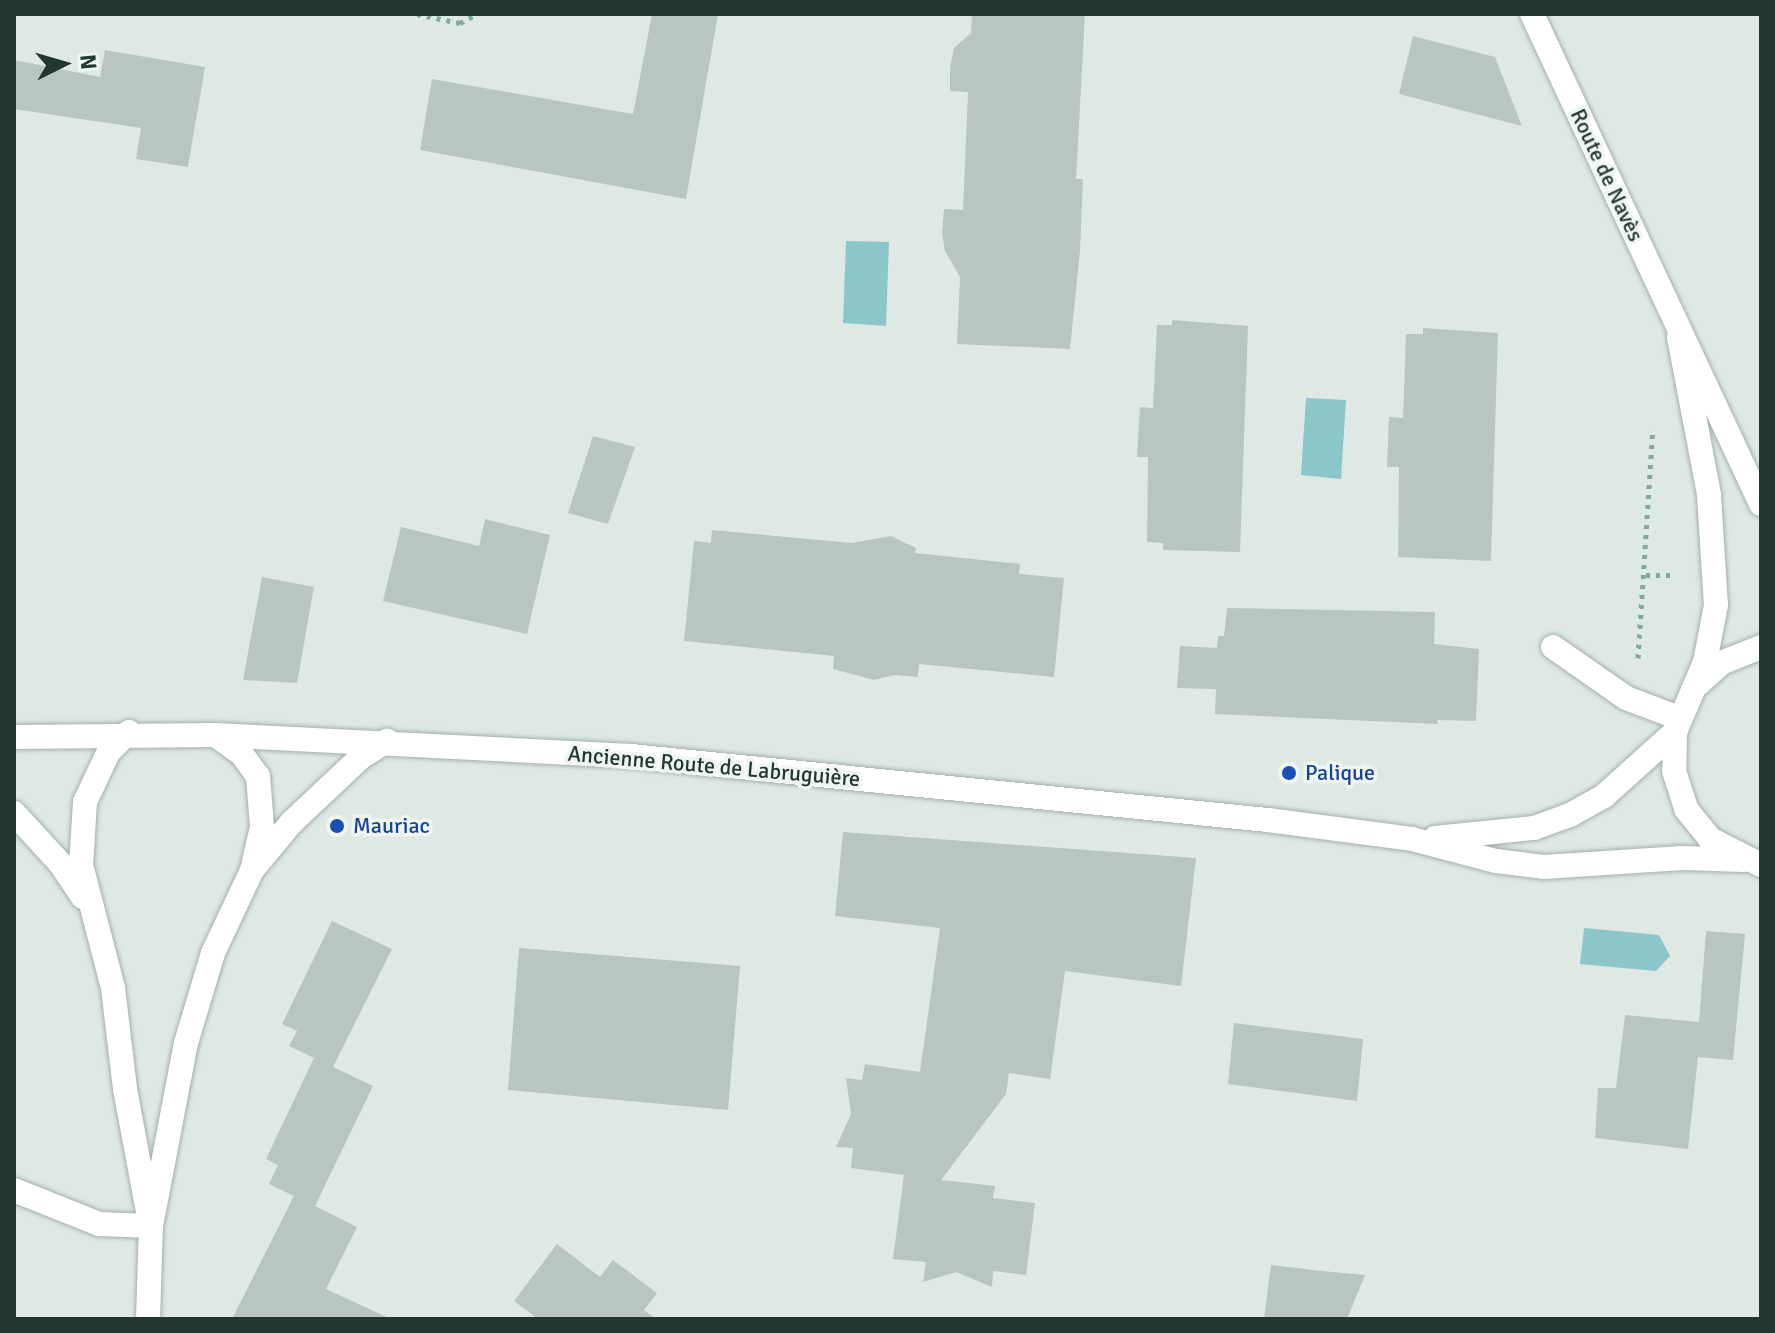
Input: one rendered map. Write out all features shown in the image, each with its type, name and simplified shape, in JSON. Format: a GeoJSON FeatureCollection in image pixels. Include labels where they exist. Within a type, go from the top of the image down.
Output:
{"type":"FeatureCollection","features":[{"type":"Feature","properties":{"kind":"street","name":"Route de Navès"},"geometry":{"type":"LineString","coordinates":[[1532,14],[1679,337]]}},
{"type":"Feature","properties":{"kind":"street"},"geometry":{"type":"LineString","coordinates":[[1679,337],[1761,504]]}},
{"type":"Feature","properties":{"kind":"street"},"geometry":{"type":"LineString","coordinates":[[1412,839],[1534,828],[1570,815],[1604,796],[1677,725],[1697,686],[1714,629],[1716,575],[1709,495],[1679,337]]}},
{"type":"Feature","properties":{"kind":"street"},"geometry":{"type":"LineString","coordinates":[[1553,647],[1626,698],[1677,725]]}},
{"type":"Feature","properties":{"kind":"street"},"geometry":{"type":"LineString","coordinates":[[1697,686],[1721,663],[1761,647]]}},
{"type":"Feature","properties":{"kind":"street"},"geometry":{"type":"LineString","coordinates":[[1677,725],[1674,771],[1686,809],[1710,839],[1752,863]]}},
{"type":"Feature","properties":{"kind":"street"},"geometry":{"type":"LineString","coordinates":[[129,732],[109,751],[85,802],[81,865],[113,988],[125,1089],[151,1226]]}},
{"type":"Feature","properties":{"kind":"street","name":"Ancienne Route de Labruguière"},"geometry":{"type":"LineString","coordinates":[[14,737],[129,732],[387,741],[647,758],[1219,814],[1412,839]]}},
{"type":"Feature","properties":{"kind":"street"},"geometry":{"type":"LineString","coordinates":[[148,1319],[151,1226],[198,995],[252,870],[262,827],[258,776],[241,753],[215,735]]}},
{"type":"Feature","properties":{"kind":"street"},"geometry":{"type":"LineString","coordinates":[[252,870],[313,799],[387,741]]}},
{"type":"Feature","properties":{"kind":"street"},"geometry":{"type":"LineString","coordinates":[[14,813],[60,863],[91,909]]}},
{"type":"Feature","properties":{"kind":"street"},"geometry":{"type":"LineString","coordinates":[[1412,839],[1496,861],[1544,867],[1682,858],[1752,863]]}},
{"type":"Feature","properties":{"kind":"street"},"geometry":{"type":"LineString","coordinates":[[14,1190],[99,1224],[151,1226]]}},
{"type":"Feature","properties":{"kind":"path"},"geometry":{"type":"LineString","coordinates":[[417,14],[460,23],[477,14]]}},
{"type":"Feature","properties":{"kind":"path"},"geometry":{"type":"LineString","coordinates":[[1626,698],[1636,673],[1654,416]]}},
{"type":"Feature","properties":{"kind":"path"},"geometry":{"type":"LineString","coordinates":[[1645,575],[1684,576]]}},
{"type":"Feature","properties":{"kind":"water"},"geometry":{"type":"Polygon","coordinates":[[[846,241],[889,242],[886,326],[843,323],[846,241]]]}},
{"type":"Feature","properties":{"kind":"water"},"geometry":{"type":"Polygon","coordinates":[[[1306,398],[1346,400],[1341,479],[1301,475],[1306,398]]]}},
{"type":"Feature","properties":{"kind":"water"},"geometry":{"type":"Polygon","coordinates":[[[1584,928],[1659,935],[1670,956],[1656,971],[1580,964],[1584,928]]]}},
{"type":"Feature","properties":{"kind":"building"},"geometry":{"type":"Polygon","coordinates":[[[652,14],[718,14],[686,199],[420,150],[432,79],[633,114],[652,14]]]}},
{"type":"Feature","properties":{"kind":"building"},"geometry":{"type":"Polygon","coordinates":[[[972,14],[1085,14],[1076,179],[1083,179],[1080,251],[1070,349],[957,344],[960,277],[945,251],[942,233],[944,209],[963,210],[968,92],[950,91],[950,67],[954,48],[971,33],[972,14]]]}},
{"type":"Feature","properties":{"kind":"building"},"geometry":{"type":"Polygon","coordinates":[[[1413,36],[1495,57],[1522,126],[1399,94],[1413,36]]]}},
{"type":"Feature","properties":{"kind":"building"},"geometry":{"type":"Polygon","coordinates":[[[105,50],[205,67],[188,167],[136,159],[141,128],[14,109],[14,60],[100,77],[105,50]]]}},
{"type":"Feature","properties":{"kind":"building"},"geometry":{"type":"Polygon","coordinates":[[[1172,320],[1248,326],[1240,552],[1163,550],[1163,543],[1147,542],[1148,457],[1137,457],[1140,407],[1153,408],[1157,325],[1172,325],[1172,320]]]}},
{"type":"Feature","properties":{"kind":"building"},"geometry":{"type":"Polygon","coordinates":[[[1423,328],[1498,333],[1491,561],[1398,557],[1399,467],[1387,467],[1389,417],[1403,418],[1406,334],[1423,334],[1423,328]]]}},
{"type":"Feature","properties":{"kind":"building"},"geometry":{"type":"Polygon","coordinates":[[[593,436],[635,447],[608,524],[568,513],[593,436]]]}},
{"type":"Feature","properties":{"kind":"building"},"geometry":{"type":"Polygon","coordinates":[[[485,519],[550,535],[527,634],[383,601],[401,527],[479,546],[485,519]]]}},
{"type":"Feature","properties":{"kind":"building"},"geometry":{"type":"Polygon","coordinates":[[[712,530],[852,543],[891,536],[916,548],[915,553],[1020,564],[1019,574],[1064,578],[1054,677],[919,664],[918,677],[894,675],[874,680],[833,669],[834,656],[684,641],[694,541],[711,543],[712,530]]]}},
{"type":"Feature","properties":{"kind":"building"},"geometry":{"type":"Polygon","coordinates":[[[262,577],[314,587],[297,683],[243,680],[262,577]]]}},
{"type":"Feature","properties":{"kind":"building"},"geometry":{"type":"Polygon","coordinates":[[[1227,608],[1435,612],[1434,644],[1479,649],[1476,721],[1437,720],[1438,724],[1215,714],[1216,689],[1177,688],[1180,646],[1217,648],[1218,636],[1224,636],[1227,608]]]}},
{"type":"Feature","properties":{"kind":"building"},"geometry":{"type":"Polygon","coordinates":[[[843,832],[1196,858],[1181,986],[1065,971],[1050,1079],[1009,1073],[1006,1094],[941,1180],[995,1186],[993,1198],[1035,1203],[1026,1275],[993,1271],[992,1287],[956,1272],[923,1282],[926,1262],[893,1259],[904,1175],[851,1168],[853,1148],[836,1147],[851,1114],[846,1078],[862,1080],[865,1064],[920,1072],[940,928],[835,916],[843,832]]]}},
{"type":"Feature","properties":{"kind":"building"},"geometry":{"type":"Polygon","coordinates":[[[332,921],[392,949],[333,1067],[373,1086],[315,1206],[357,1227],[326,1289],[391,1319],[232,1319],[294,1196],[269,1184],[278,1165],[266,1159],[314,1058],[289,1046],[297,1031],[282,1024],[332,921]]]}},
{"type":"Feature","properties":{"kind":"building"},"geometry":{"type":"Polygon","coordinates":[[[1706,931],[1745,934],[1733,1060],[1698,1057],[1688,1149],[1595,1138],[1598,1088],[1616,1088],[1625,1015],[1699,1022],[1706,931]]]}},
{"type":"Feature","properties":{"kind":"building"},"geometry":{"type":"Polygon","coordinates":[[[519,948],[740,966],[728,1110],[508,1090],[519,948]]]}},
{"type":"Feature","properties":{"kind":"building"},"geometry":{"type":"Polygon","coordinates":[[[1234,1023],[1363,1039],[1357,1101],[1228,1084],[1234,1023]]]}},
{"type":"Feature","properties":{"kind":"building"},"geometry":{"type":"Polygon","coordinates":[[[557,1244],[600,1277],[613,1260],[657,1293],[644,1310],[656,1319],[538,1319],[514,1301],[557,1244]]]}},
{"type":"Feature","properties":{"kind":"building"},"geometry":{"type":"Polygon","coordinates":[[[1271,1265],[1365,1275],[1347,1319],[1264,1319],[1271,1265]]]}},
{"type":"Feature","properties":{"kind":"place","name":"Palique"},"geometry":{"type":"Point","coordinates":[1289,773]}},
{"type":"Feature","properties":{"kind":"place","name":"Mauriac"},"geometry":{"type":"Point","coordinates":[337,826]}}]}
